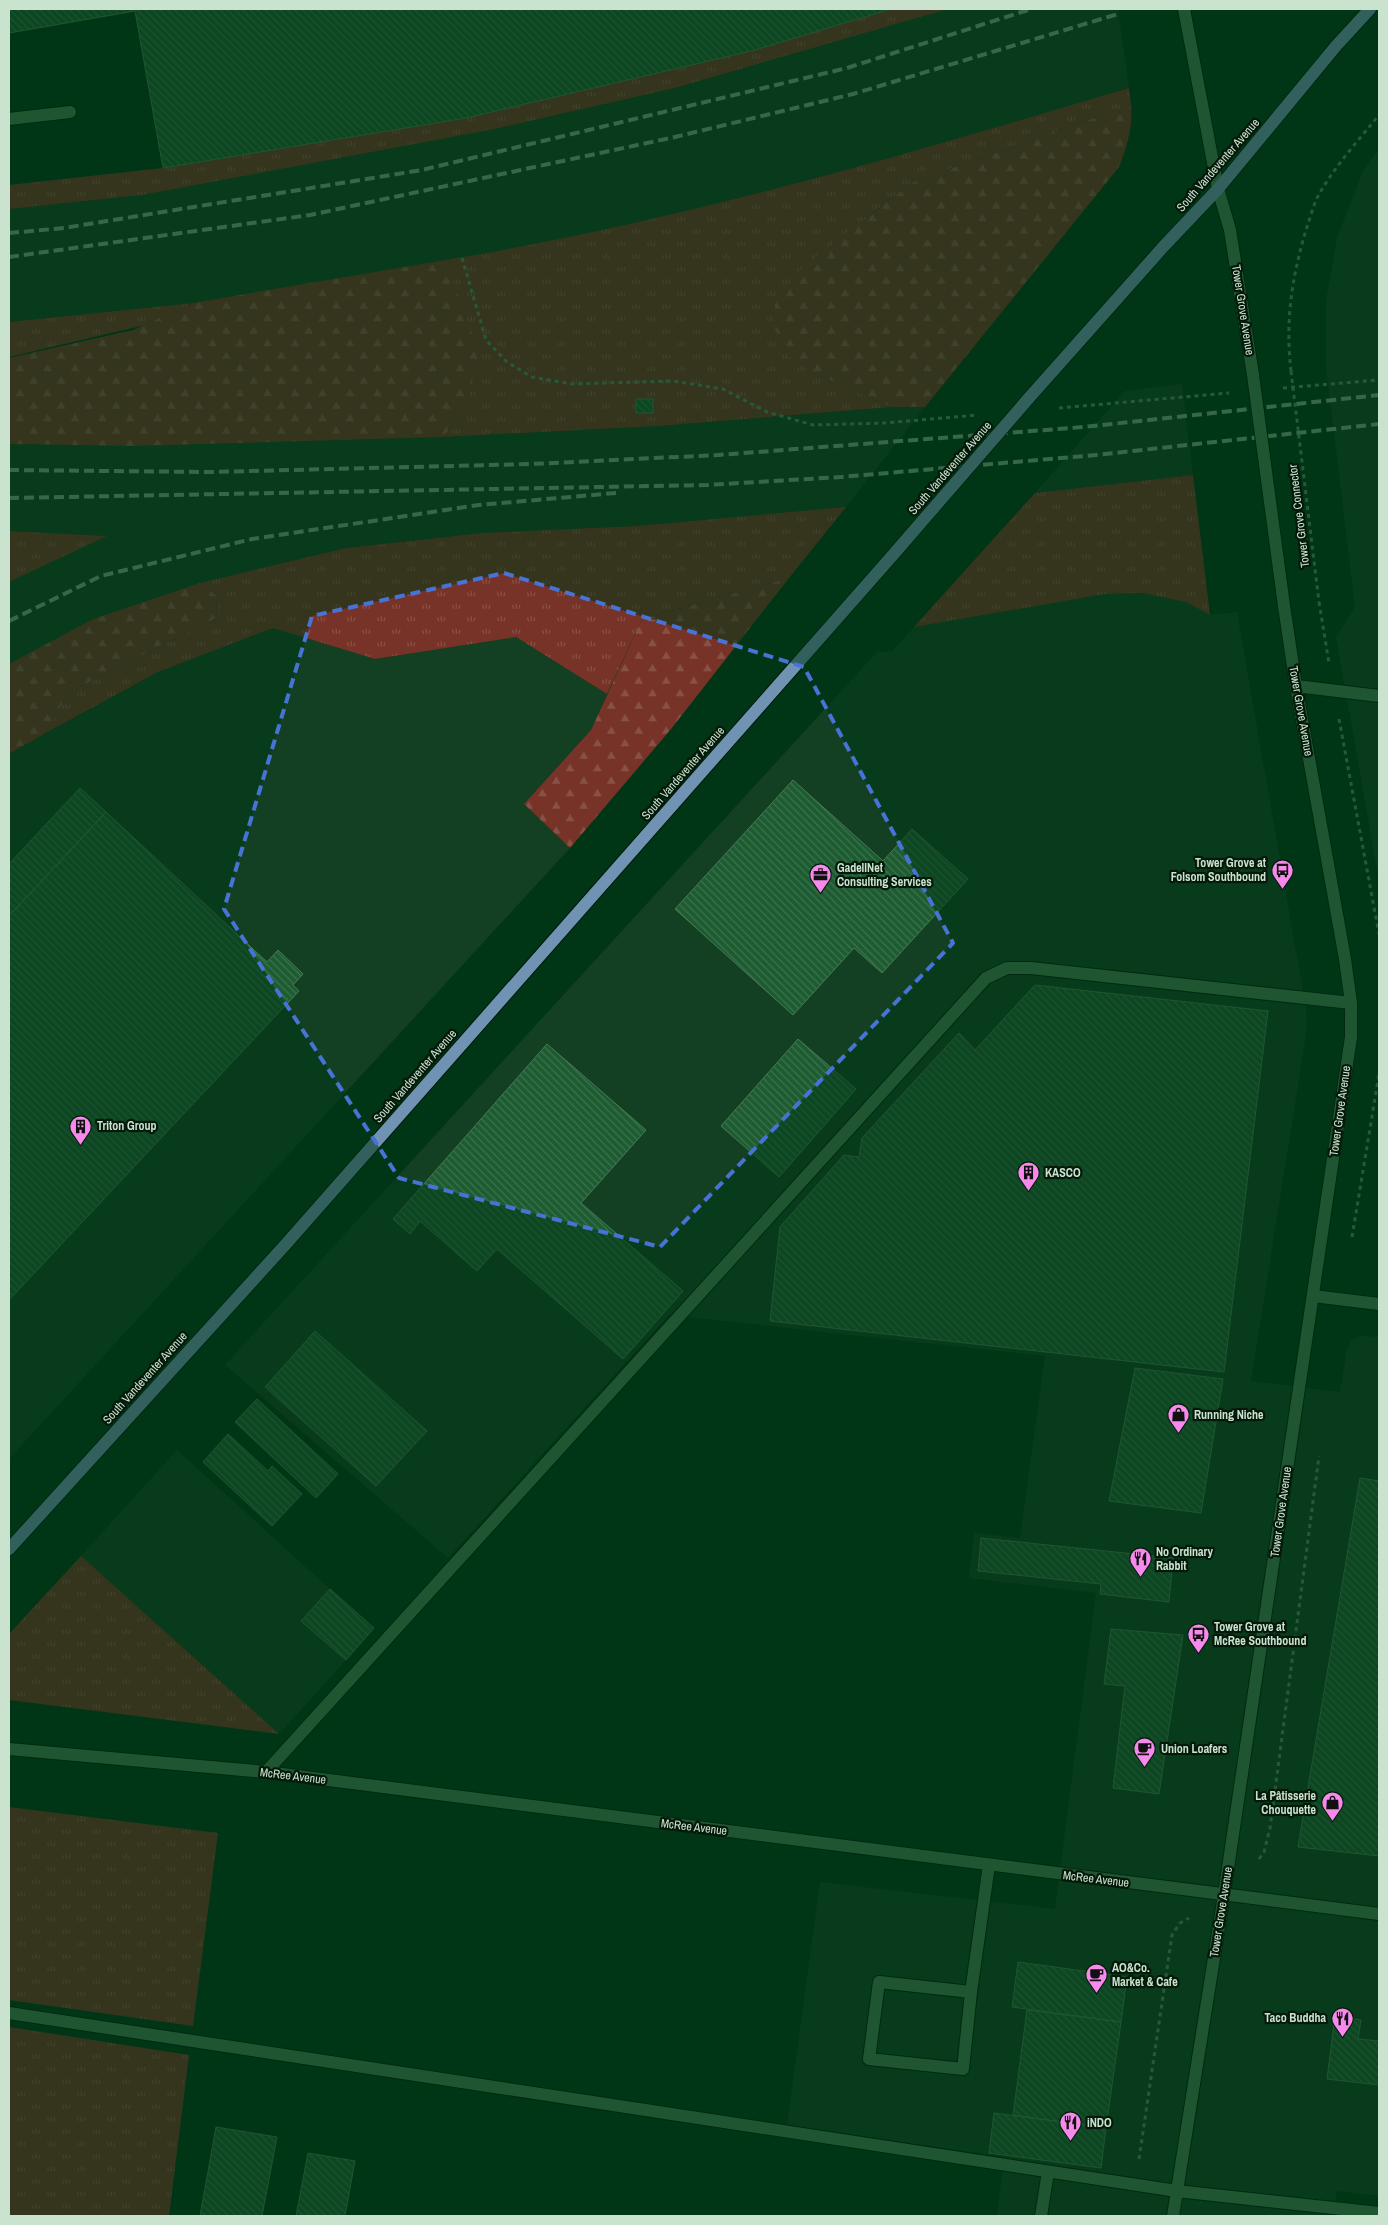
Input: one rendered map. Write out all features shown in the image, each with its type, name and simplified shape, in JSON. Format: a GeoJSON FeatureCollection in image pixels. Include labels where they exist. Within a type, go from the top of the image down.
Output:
{"type":"FeatureCollection","features":[{"type":"Feature","properties":{"kind":"main road","name":"South Vandeventer Avenue"},"geometry":{"type":"LineString","coordinates":[[9,1549],[286,1244],[803,658],[1028,399],[1164,246],[1218,189],[1336,46],[1370,9]]}},
{"type":"Feature","properties":{"kind":"street","name":"Tower Grove Avenue"},"geometry":{"type":"LineString","coordinates":[[1173,2216],[1224,1896],[1351,1038],[1351,1003],[1346,959],[1296,686],[1253,375],[1230,230],[1218,189],[1184,9]]}},
{"type":"Feature","properties":{"kind":"street"},"geometry":{"type":"LineString","coordinates":[[9,119],[70,112]]}},
{"type":"Feature","properties":{"kind":"street"},"geometry":{"type":"LineString","coordinates":[[1296,686],[1379,696]]}},
{"type":"Feature","properties":{"kind":"street"},"geometry":{"type":"LineString","coordinates":[[266,1772],[986,978],[1007,968],[1031,968],[1351,1003]]}},
{"type":"Feature","properties":{"kind":"street"},"geometry":{"type":"LineString","coordinates":[[1313,1296],[1379,1304]]}},
{"type":"Feature","properties":{"kind":"street","name":"McRee Avenue"},"geometry":{"type":"LineString","coordinates":[[9,1749],[266,1772],[1224,1896],[1379,1914]]}},
{"type":"Feature","properties":{"kind":"street"},"geometry":{"type":"LineString","coordinates":[[971,1992],[879,1982],[869,2059],[964,2069],[971,1992],[988,1865]]}},
{"type":"Feature","properties":{"kind":"street"},"geometry":{"type":"LineString","coordinates":[[9,2013],[1177,2191],[1379,2214]]}},
{"type":"Feature","properties":{"kind":"street"},"geometry":{"type":"LineString","coordinates":[[1040,2216],[1048,2172]]}},
{"type":"Feature","properties":{"kind":"path","name":"Tower Grove Connector"},"geometry":{"type":"LineString","coordinates":[[1379,115],[1346,156],[1317,199],[1296,261],[1290,303],[1288,346],[1319,602],[1379,934]]}},
{"type":"Feature","properties":{"kind":"path"},"geometry":{"type":"LineString","coordinates":[[462,258],[486,340],[507,362],[532,377],[572,384],[673,381],[722,389],[768,412],[813,425],[884,423],[984,415]]}},
{"type":"Feature","properties":{"kind":"path"},"geometry":{"type":"LineString","coordinates":[[1280,388],[1379,380]]}},
{"type":"Feature","properties":{"kind":"path"},"geometry":{"type":"LineString","coordinates":[[1053,408],[1231,393]]}},
{"type":"Feature","properties":{"kind":"highlighted area"},"geometry":{"type":"Polygon","coordinates":[[[504,573],[804,667],[953,943],[660,1247],[399,1178],[224,909],[312,616],[504,573]]]}},
{"type":"Feature","properties":{"kind":"shaded area"},"geometry":{"type":"Polygon","coordinates":[[[948,9],[1118,9],[1129,88],[931,148],[668,216],[498,252],[193,303],[9,322],[9,209],[142,195],[495,129],[676,88],[948,9]]]}},
{"type":"Feature","properties":{"kind":"shaded area"},"geometry":{"type":"Polygon","coordinates":[[[1379,149],[1379,881],[1336,637],[1355,607],[1326,367],[1326,301],[1337,238],[1363,171],[1379,149]]]}},
{"type":"Feature","properties":{"kind":"shaded area"},"geometry":{"type":"Polygon","coordinates":[[[1182,384],[1193,475],[1035,493],[1125,391],[1182,384]]]}},
{"type":"Feature","properties":{"kind":"shaded area"},"geometry":{"type":"Polygon","coordinates":[[[892,407],[925,407],[846,507],[636,526],[482,533],[346,548],[200,583],[93,619],[9,664],[9,582],[106,536],[9,531],[9,444],[133,446],[444,437],[659,426],[892,407]]]}},
{"type":"Feature","properties":{"kind":"shaded area"},"geometry":{"type":"Polygon","coordinates":[[[1142,593],[1186,602],[1210,615],[1237,612],[1306,1009],[1307,1028],[1251,1381],[1340,1392],[1347,1349],[1351,1340],[1361,1336],[1379,1337],[1379,2196],[1337,2191],[1333,2216],[997,2216],[1004,2157],[787,2125],[820,1882],[1055,1909],[1096,1593],[969,1578],[974,1533],[1020,1538],[1045,1356],[669,1315],[448,1558],[225,1365],[877,652],[892,651],[914,627],[1105,594],[1142,593]]]}},
{"type":"Feature","properties":{"kind":"shaded area"},"geometry":{"type":"Polygon","coordinates":[[[273,628],[375,659],[516,637],[607,694],[591,730],[524,804],[570,848],[9,1459],[9,754],[158,672],[273,628]]]}},
{"type":"Feature","properties":{"kind":"shaded area"},"geometry":{"type":"Polygon","coordinates":[[[177,1450],[330,1589],[301,1621],[346,1660],[279,1734],[81,1556],[177,1450]]]}},
{"type":"Feature","properties":{"kind":"green space"},"geometry":{"type":"Polygon","coordinates":[[[891,9],[948,9],[675,88],[495,129],[142,195],[9,209],[9,185],[163,168],[466,118],[755,50],[891,9]]]}},
{"type":"Feature","properties":{"kind":"green space"},"geometry":{"type":"Polygon","coordinates":[[[1129,88],[1131,105],[913,182],[871,214],[814,373],[892,407],[659,426],[444,437],[468,401],[448,269],[428,263],[517,247],[693,209],[868,164],[1129,88]]]}},
{"type":"Feature","properties":{"kind":"green space"},"geometry":{"type":"Polygon","coordinates":[[[1131,105],[1129,137],[1119,167],[925,407],[892,407],[814,373],[788,356],[773,325],[776,298],[805,265],[913,182],[1131,105]]]}},
{"type":"Feature","properties":{"kind":"green space"},"geometry":{"type":"Polygon","coordinates":[[[428,263],[448,269],[479,351],[468,401],[444,437],[133,446],[9,444],[9,358],[133,330],[193,303],[428,263]]]}},
{"type":"Feature","properties":{"kind":"green space"},"geometry":{"type":"Polygon","coordinates":[[[193,303],[145,325],[9,357],[9,322],[193,303]]]}},
{"type":"Feature","properties":{"kind":"green space"},"geometry":{"type":"Polygon","coordinates":[[[1193,475],[1210,615],[1186,602],[1142,593],[1105,594],[914,627],[1035,493],[1193,475]]]}},
{"type":"Feature","properties":{"kind":"green space"},"geometry":{"type":"Polygon","coordinates":[[[846,507],[789,578],[642,619],[607,694],[516,637],[375,659],[273,628],[158,672],[46,733],[68,693],[216,618],[217,596],[200,583],[346,548],[482,533],[636,526],[846,507]]]}},
{"type":"Feature","properties":{"kind":"green space"},"geometry":{"type":"Polygon","coordinates":[[[9,531],[107,536],[9,582],[9,531]]]}},
{"type":"Feature","properties":{"kind":"green space"},"geometry":{"type":"Polygon","coordinates":[[[789,578],[671,729],[570,848],[524,804],[591,730],[642,619],[789,578]]]}},
{"type":"Feature","properties":{"kind":"green space"},"geometry":{"type":"Polygon","coordinates":[[[200,583],[217,596],[216,618],[68,693],[46,733],[9,754],[9,664],[93,619],[200,583]]]}},
{"type":"Feature","properties":{"kind":"green space"},"geometry":{"type":"Polygon","coordinates":[[[81,1556],[279,1734],[9,1700],[9,1634],[81,1556]]]}},
{"type":"Feature","properties":{"kind":"green space"},"geometry":{"type":"Polygon","coordinates":[[[9,1807],[218,1833],[193,2026],[9,2000],[9,1807]]]}},
{"type":"Feature","properties":{"kind":"green space"},"geometry":{"type":"Polygon","coordinates":[[[9,2027],[189,2055],[169,2216],[9,2216],[9,2027]]]}},
{"type":"Feature","properties":{"kind":"building"},"geometry":{"type":"Polygon","coordinates":[[[9,9],[891,9],[755,50],[466,118],[163,168],[135,11],[9,33],[9,9]]]}},
{"type":"Feature","properties":{"kind":"building"},"geometry":{"type":"Polygon","coordinates":[[[636,399],[653,399],[653,413],[636,413],[636,399]]]}},
{"type":"Feature","properties":{"kind":"building","name":"GadellNet Consulting Services"},"geometry":{"type":"Polygon","coordinates":[[[793,780],[883,861],[912,829],[968,879],[882,973],[854,948],[793,1015],[675,909],[793,780]]]}},
{"type":"Feature","properties":{"kind":"building"},"geometry":{"type":"Polygon","coordinates":[[[80,788],[106,812],[9,916],[9,864],[80,788]]]}},
{"type":"Feature","properties":{"kind":"building","name":"Triton Group"},"geometry":{"type":"Polygon","coordinates":[[[106,812],[267,962],[278,950],[303,974],[293,985],[299,991],[9,1300],[9,916],[106,812]]]}},
{"type":"Feature","properties":{"kind":"building","name":"KASCO"},"geometry":{"type":"Polygon","coordinates":[[[1035,985],[1268,1011],[1224,1372],[770,1321],[780,1227],[844,1155],[859,1157],[862,1138],[959,1033],[975,1050],[1035,985]]]}},
{"type":"Feature","properties":{"kind":"building"},"geometry":{"type":"Polygon","coordinates":[[[798,1039],[856,1089],[779,1177],[721,1126],[798,1039]]]}},
{"type":"Feature","properties":{"kind":"building"},"geometry":{"type":"Polygon","coordinates":[[[547,1044],[646,1130],[581,1203],[683,1291],[623,1359],[497,1249],[477,1271],[420,1221],[410,1234],[393,1219],[547,1044]]]}},
{"type":"Feature","properties":{"kind":"building"},"geometry":{"type":"Polygon","coordinates":[[[315,1331],[427,1431],[376,1486],[265,1387],[315,1331]]]}},
{"type":"Feature","properties":{"kind":"building"},"geometry":{"type":"Polygon","coordinates":[[[1135,1368],[1223,1379],[1201,1513],[1109,1501],[1135,1368]]]}},
{"type":"Feature","properties":{"kind":"building"},"geometry":{"type":"Polygon","coordinates":[[[257,1399],[338,1474],[316,1498],[235,1422],[257,1399]]]}},
{"type":"Feature","properties":{"kind":"building"},"geometry":{"type":"Polygon","coordinates":[[[228,1434],[268,1471],[272,1466],[302,1494],[272,1526],[203,1462],[228,1434]]]}},
{"type":"Feature","properties":{"kind":"building"},"geometry":{"type":"Polygon","coordinates":[[[1360,1478],[1379,1481],[1379,1856],[1298,1847],[1360,1478]]]}},
{"type":"Feature","properties":{"kind":"building"},"geometry":{"type":"Polygon","coordinates":[[[981,1538],[1173,1558],[1169,1602],[1100,1594],[1101,1584],[978,1571],[981,1538]]]}},
{"type":"Feature","properties":{"kind":"building"},"geometry":{"type":"Polygon","coordinates":[[[330,1589],[374,1628],[346,1660],[301,1621],[330,1589]]]}},
{"type":"Feature","properties":{"kind":"building"},"geometry":{"type":"Polygon","coordinates":[[[1111,1629],[1183,1635],[1159,1794],[1113,1788],[1125,1686],[1104,1684],[1111,1629]]]}},
{"type":"Feature","properties":{"kind":"building"},"geometry":{"type":"Polygon","coordinates":[[[1018,1962],[1127,1977],[1121,2022],[1012,2007],[1018,1962]]]}},
{"type":"Feature","properties":{"kind":"building"},"geometry":{"type":"Polygon","coordinates":[[[1027,2010],[1121,2022],[1106,2128],[1013,2115],[1027,2010]]]}},
{"type":"Feature","properties":{"kind":"building"},"geometry":{"type":"Polygon","coordinates":[[[1335,2017],[1361,2020],[1358,2039],[1379,2041],[1379,2085],[1327,2079],[1335,2017]]]}},
{"type":"Feature","properties":{"kind":"building"},"geometry":{"type":"Polygon","coordinates":[[[994,2113],[1106,2128],[1101,2168],[989,2153],[994,2113]]]}},
{"type":"Feature","properties":{"kind":"building"},"geometry":{"type":"Polygon","coordinates":[[[216,2127],[277,2137],[262,2216],[200,2216],[216,2127]]]}},
{"type":"Feature","properties":{"kind":"building"},"geometry":{"type":"Polygon","coordinates":[[[308,2153],[355,2161],[345,2216],[296,2216],[308,2153]]]}},
{"type":"Feature","properties":{"kind":"railway"},"geometry":{"type":"LineString","coordinates":[[9,233],[64,228],[422,170],[847,68],[1031,9]]}},
{"type":"Feature","properties":{"kind":"railway"},"geometry":{"type":"LineString","coordinates":[[9,257],[310,215],[675,137],[853,94],[1118,14]]}},
{"type":"Feature","properties":{"kind":"railway"},"geometry":{"type":"LineString","coordinates":[[9,470],[209,472],[531,464],[718,455],[1084,427],[1379,395]]}},
{"type":"Feature","properties":{"kind":"railway"},"geometry":{"type":"LineString","coordinates":[[9,498],[707,485],[841,477],[1096,455],[1379,424]]}},
{"type":"Feature","properties":{"kind":"railway"},"geometry":{"type":"LineString","coordinates":[[9,621],[101,576],[252,539],[479,505],[616,493]]}},
{"type":"Feature","properties":{"kind":"place","name":"Tower Grove at Folsom Southbound"},"geometry":{"type":"Point","coordinates":[1282,889]}},
{"type":"Feature","properties":{"kind":"place","name":"GadellNet Consulting Services"},"geometry":{"type":"Point","coordinates":[821,894]}},
{"type":"Feature","properties":{"kind":"place","name":"Triton Group"},"geometry":{"type":"Point","coordinates":[81,1145]}},
{"type":"Feature","properties":{"kind":"place","name":"KASCO"},"geometry":{"type":"Point","coordinates":[1029,1192]}},
{"type":"Feature","properties":{"kind":"place","name":"Running Niche"},"geometry":{"type":"Point","coordinates":[1178,1434]}},
{"type":"Feature","properties":{"kind":"place","name":"No Ordinary Rabbit"},"geometry":{"type":"Point","coordinates":[1140,1578]}},
{"type":"Feature","properties":{"kind":"place","name":"Tower Grove at McRee Southbound"},"geometry":{"type":"Point","coordinates":[1198,1653]}},
{"type":"Feature","properties":{"kind":"place","name":"Union Loafers"},"geometry":{"type":"Point","coordinates":[1145,1768]}},
{"type":"Feature","properties":{"kind":"place","name":"La Pâtisserie Chouquette"},"geometry":{"type":"Point","coordinates":[1332,1822]}},
{"type":"Feature","properties":{"kind":"place","name":"AO&Co. Market & Cafe"},"geometry":{"type":"Point","coordinates":[1096,1994]}},
{"type":"Feature","properties":{"kind":"place","name":"Taco Buddha"},"geometry":{"type":"Point","coordinates":[1342,2037]}},
{"type":"Feature","properties":{"kind":"place","name":"iNDO"},"geometry":{"type":"Point","coordinates":[1071,2142]}}]}
